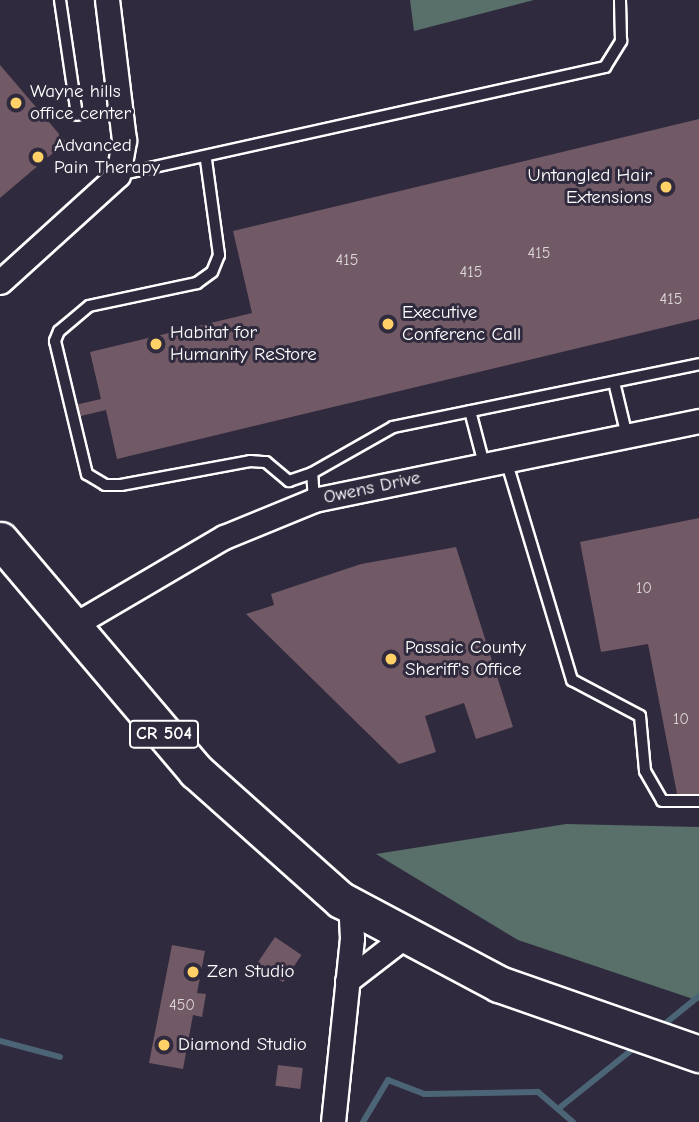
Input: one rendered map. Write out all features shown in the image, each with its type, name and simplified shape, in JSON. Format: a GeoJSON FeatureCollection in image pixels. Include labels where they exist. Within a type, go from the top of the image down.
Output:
{"type":"FeatureCollection","features":[{"type":"Feature","properties":{"kind":"main road","name":"CR 504"},"geometry":{"type":"LineString","coordinates":[[0,540],[222,798],[350,905],[404,937],[499,984],[699,1054]]}},
{"type":"Feature","properties":{"kind":"street"},"geometry":{"type":"LineString","coordinates":[[0,282],[118,175],[124,140],[107,0]]}},
{"type":"Feature","properties":{"kind":"street","name":"Owens Drive"},"geometry":{"type":"LineString","coordinates":[[72,626],[224,537],[314,500],[699,421]]}},
{"type":"Feature","properties":{"kind":"street"},"geometry":{"type":"LineString","coordinates":[[333,1122],[347,981],[350,905]]}},
{"type":"Feature","properties":{"kind":"street"},"geometry":{"type":"LineString","coordinates":[[347,981],[404,937]]}},
{"type":"Feature","properties":{"kind":"lane"},"geometry":{"type":"LineString","coordinates":[[60,0],[77,115]]}},
{"type":"Feature","properties":{"kind":"lane"},"geometry":{"type":"LineString","coordinates":[[118,175],[206,160],[605,67],[621,41],[620,0]]}},
{"type":"Feature","properties":{"kind":"lane"},"geometry":{"type":"LineString","coordinates":[[206,160],[219,255],[212,272],[197,283],[89,306],[55,341],[87,474],[105,485],[121,485],[250,461],[266,462],[289,481],[312,473],[393,427],[699,364]]}},
{"type":"Feature","properties":{"kind":"lane"},"geometry":{"type":"LineString","coordinates":[[614,382],[627,436]]}},
{"type":"Feature","properties":{"kind":"lane"},"geometry":{"type":"LineString","coordinates":[[470,411],[495,462],[572,680],[640,716],[645,771],[662,801],[699,801]]}},
{"type":"Feature","properties":{"kind":"lane"},"geometry":{"type":"LineString","coordinates":[[312,473],[314,500]]}},
{"type":"Feature","properties":{"kind":"green space"},"geometry":{"type":"Polygon","coordinates":[[[410,0],[534,0],[414,31],[410,0]]]}},
{"type":"Feature","properties":{"kind":"green space"},"geometry":{"type":"Polygon","coordinates":[[[566,824],[699,827],[699,1001],[518,940],[376,854],[566,824]]]}},
{"type":"Feature","properties":{"kind":"building","name":"Wayne hills office center"},"geometry":{"type":"Polygon","coordinates":[[[0,65],[66,142],[0,198],[0,65]]]}},
{"type":"Feature","properties":{"kind":"building"},"geometry":{"type":"Polygon","coordinates":[[[699,119],[699,319],[117,459],[106,410],[77,417],[75,405],[101,399],[90,352],[252,313],[233,231],[699,119]]]}},
{"type":"Feature","properties":{"kind":"building"},"geometry":{"type":"Polygon","coordinates":[[[699,518],[699,795],[678,799],[648,644],[601,652],[580,542],[699,518]]]}},
{"type":"Feature","properties":{"kind":"building","name":"Passaic County Sheriff's Office"},"geometry":{"type":"Polygon","coordinates":[[[456,547],[513,727],[476,739],[464,703],[425,716],[436,752],[399,764],[246,614],[274,605],[271,594],[361,564],[456,547]]]}},
{"type":"Feature","properties":{"kind":"building"},"geometry":{"type":"Polygon","coordinates":[[[275,937],[302,955],[283,982],[257,964],[275,937]]]}},
{"type":"Feature","properties":{"kind":"building"},"geometry":{"type":"Polygon","coordinates":[[[172,945],[205,951],[197,993],[206,994],[202,1017],[193,1015],[183,1069],[149,1063],[172,945]]]}},
{"type":"Feature","properties":{"kind":"building"},"geometry":{"type":"Polygon","coordinates":[[[278,1065],[303,1068],[300,1089],[275,1086],[278,1065]]]}},
{"type":"Feature","properties":{"kind":"waterway"},"geometry":{"type":"LineString","coordinates":[[661,1027],[699,996]]}},
{"type":"Feature","properties":{"kind":"waterway"},"geometry":{"type":"LineString","coordinates":[[0,1041],[60,1057]]}},
{"type":"Feature","properties":{"kind":"waterway"},"geometry":{"type":"LineString","coordinates":[[558,1109],[638,1045]]}},
{"type":"Feature","properties":{"kind":"waterway"},"geometry":{"type":"LineString","coordinates":[[363,1122],[388,1080],[424,1094],[538,1092],[573,1122]]}},
{"type":"Feature","properties":{"kind":"place","name":"Wayne hills office center"},"geometry":{"type":"Point","coordinates":[16,103]}},
{"type":"Feature","properties":{"kind":"place","name":"Advanced Pain Therapy"},"geometry":{"type":"Point","coordinates":[38,157]}},
{"type":"Feature","properties":{"kind":"place","name":"Untangled Hair Extensions"},"geometry":{"type":"Point","coordinates":[666,187]}},
{"type":"Feature","properties":{"kind":"place","name":"Executive Conferenc Call"},"geometry":{"type":"Point","coordinates":[388,324]}},
{"type":"Feature","properties":{"kind":"place","name":"Habitat for Humanity ReStore"},"geometry":{"type":"Point","coordinates":[156,344]}},
{"type":"Feature","properties":{"kind":"place","name":"Passaic County Sheriff's Office"},"geometry":{"type":"Point","coordinates":[391,659]}},
{"type":"Feature","properties":{"kind":"place","name":"Zen Studio"},"geometry":{"type":"Point","coordinates":[193,972]}},
{"type":"Feature","properties":{"kind":"place","name":"Diamond Studio"},"geometry":{"type":"Point","coordinates":[164,1045]}}]}
